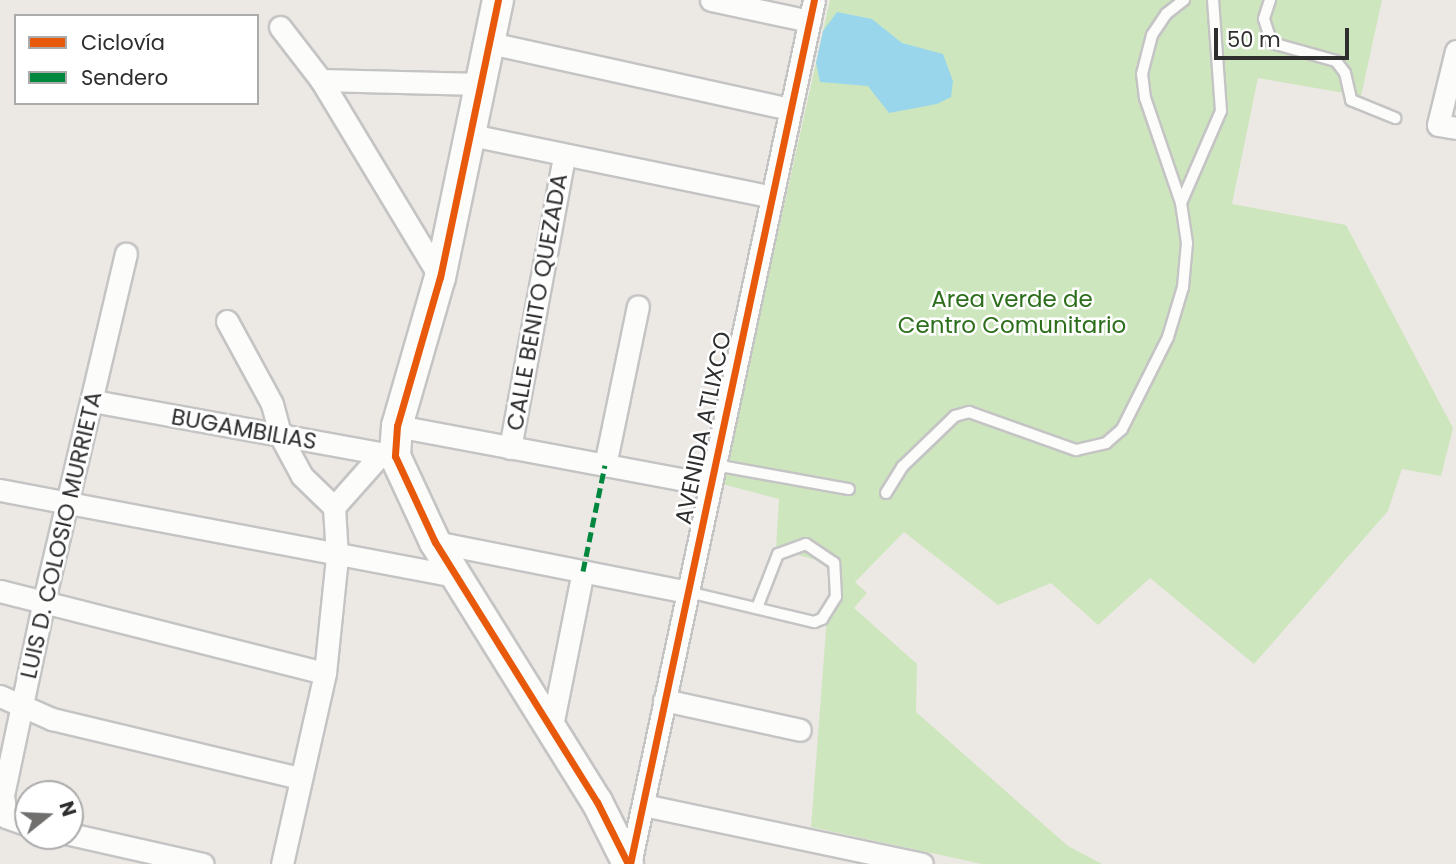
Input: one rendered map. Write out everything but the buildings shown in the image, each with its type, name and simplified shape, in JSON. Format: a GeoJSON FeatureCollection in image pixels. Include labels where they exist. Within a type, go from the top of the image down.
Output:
{"type":"FeatureCollection","features":[{"type":"Feature","properties":{"kind":"street"},"geometry":{"type":"LineString","coordinates":[[334,507],[388,455],[440,277],[498,0]]}},
{"type":"Feature","properties":{"kind":"street"},"geometry":{"type":"LineString","coordinates":[[711,0],[812,10]]}},
{"type":"Feature","properties":{"kind":"street","name":"AVENIDA ATLIXCO"},"geometry":{"type":"LineString","coordinates":[[629,864],[812,10]]}},
{"type":"Feature","properties":{"kind":"street"},"geometry":{"type":"LineString","coordinates":[[280,27],[321,80],[440,277]]}},
{"type":"Feature","properties":{"kind":"street"},"geometry":{"type":"LineString","coordinates":[[490,43],[791,109]]}},
{"type":"Feature","properties":{"kind":"street"},"geometry":{"type":"LineString","coordinates":[[1447,127],[1456,51]]}},
{"type":"Feature","properties":{"kind":"street"},"geometry":{"type":"LineString","coordinates":[[321,80],[480,84]]}},
{"type":"Feature","properties":{"kind":"street"},"geometry":{"type":"LineString","coordinates":[[471,135],[564,157],[772,197]]}},
{"type":"Feature","properties":{"kind":"street","name":"CALLE BENITO QUEZADA"},"geometry":{"type":"LineString","coordinates":[[510,447],[564,157]]}},
{"type":"Feature","properties":{"kind":"street","name":"LUIS D. COLOSIO MURRIETA"},"geometry":{"type":"LineString","coordinates":[[3,802],[44,600],[126,254]]}},
{"type":"Feature","properties":{"kind":"street"},"geometry":{"type":"LineString","coordinates":[[605,465],[638,306]]}},
{"type":"Feature","properties":{"kind":"street"},"geometry":{"type":"LineString","coordinates":[[227,321],[272,404],[281,437],[302,476],[334,507],[337,556],[325,673],[282,864]]}},
{"type":"Feature","properties":{"kind":"street","name":"BUGAMBILIAS"},"geometry":{"type":"LineString","coordinates":[[93,401],[388,455]]}},
{"type":"Feature","properties":{"kind":"street"},"geometry":{"type":"LineString","coordinates":[[397,426],[605,465],[713,475]]}},
{"type":"Feature","properties":{"kind":"street"},"geometry":{"type":"LineString","coordinates":[[388,455],[435,542],[552,726],[629,864]]}},
{"type":"Feature","properties":{"kind":"street"},"geometry":{"type":"LineString","coordinates":[[0,490],[459,577]]}},
{"type":"Feature","properties":{"kind":"street"},"geometry":{"type":"LineString","coordinates":[[435,542],[688,592]]}},
{"type":"Feature","properties":{"kind":"street"},"geometry":{"type":"LineString","coordinates":[[552,726],[583,571]]}},
{"type":"Feature","properties":{"kind":"street"},"geometry":{"type":"LineString","coordinates":[[0,591],[325,673]]}},
{"type":"Feature","properties":{"kind":"street"},"geometry":{"type":"LineString","coordinates":[[0,696],[52,719],[300,779]]}},
{"type":"Feature","properties":{"kind":"street"},"geometry":{"type":"LineString","coordinates":[[664,700],[800,730]]}},
{"type":"Feature","properties":{"kind":"street"},"geometry":{"type":"LineString","coordinates":[[643,804],[922,864]]}},
{"type":"Feature","properties":{"kind":"street"},"geometry":{"type":"LineString","coordinates":[[84,837],[203,864]]}},
{"type":"Feature","properties":{"kind":"lane"},"geometry":{"type":"LineString","coordinates":[[886,493],[902,467],[955,416],[969,412],[1076,450],[1106,443],[1122,429],[1168,337],[1183,287],[1187,243],[1181,203],[1145,99],[1142,74],[1152,35],[1184,0]]}},
{"type":"Feature","properties":{"kind":"lane"},"geometry":{"type":"LineString","coordinates":[[1181,203],[1221,111],[1213,0]]}},
{"type":"Feature","properties":{"kind":"lane"},"geometry":{"type":"LineString","coordinates":[[1270,0],[1264,19],[1272,43],[1336,61],[1345,73],[1351,100],[1395,118]]}},
{"type":"Feature","properties":{"kind":"lane"},"geometry":{"type":"LineString","coordinates":[[713,475],[849,489]]}},
{"type":"Feature","properties":{"kind":"lane"},"geometry":{"type":"LineString","coordinates":[[688,592],[814,622],[822,618],[836,597],[834,563],[806,544],[778,554],[757,608]]}},
{"type":"Feature","properties":{"kind":"green space","name":"Area verde de Centro Comunitario"},"geometry":{"type":"Polygon","coordinates":[[[830,0],[1382,0],[1361,96],[1258,78],[1232,204],[1346,225],[1453,428],[1441,476],[1402,469],[1388,511],[1254,664],[1150,578],[1098,625],[1051,583],[998,605],[904,532],[855,582],[867,593],[854,608],[917,664],[916,712],[1068,846],[1102,864],[982,864],[811,827],[831,564],[776,549],[779,499],[722,484],[830,0]]]}},
{"type":"Feature","properties":{"kind":"water"},"geometry":{"type":"Polygon","coordinates":[[[837,12],[872,19],[902,43],[943,54],[953,81],[951,97],[937,104],[889,113],[868,86],[820,82],[816,63],[823,31],[837,12]]]}},
{"type":"Feature","properties":{"kind":"marked path"},"geometry":{"type":"LineString","coordinates":[[583,571],[605,465]]}},
{"type":"Feature","properties":{"kind":"cycle path"},"geometry":{"type":"LineString","coordinates":[[498,0],[440,277],[397,426],[395,456],[435,542],[597,802],[628,864]]}},
{"type":"Feature","properties":{"kind":"cycle path"},"geometry":{"type":"LineString","coordinates":[[630,864],[814,0]]}}]}
